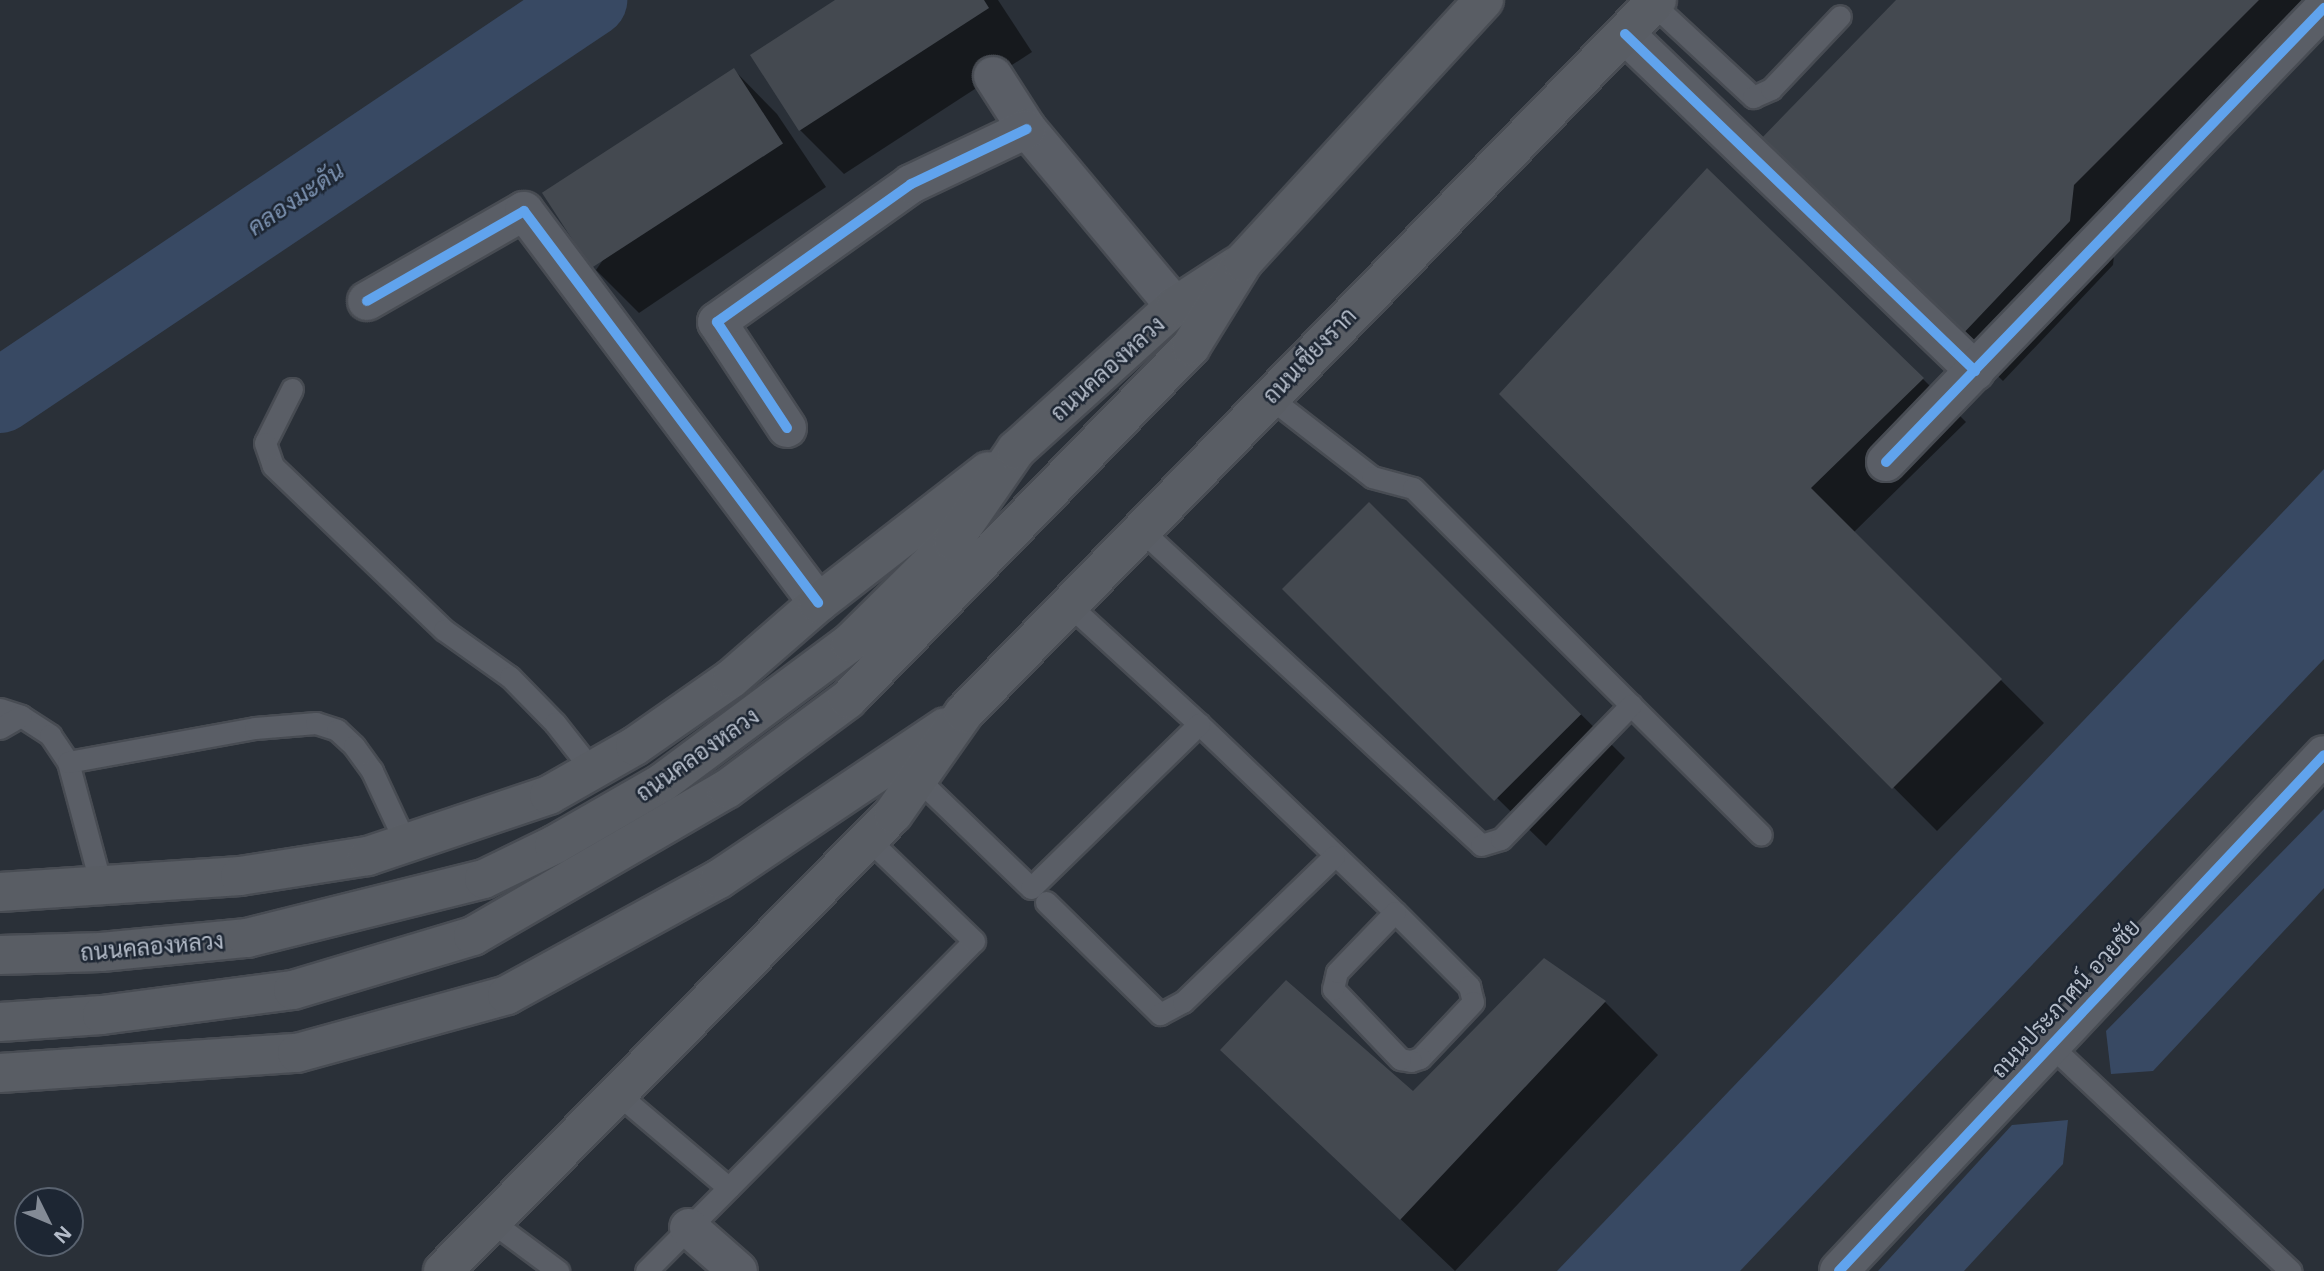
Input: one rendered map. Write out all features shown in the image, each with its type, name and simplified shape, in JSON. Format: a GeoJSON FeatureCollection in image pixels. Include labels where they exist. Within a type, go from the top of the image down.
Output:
{"type":"FeatureCollection","features":[{"type":"Feature","properties":{"kind":"main road"},"geometry":{"type":"LineString","coordinates":[[0,1022],[102,1015],[293,990],[473,936],[705,803],[848,699],[1191,346],[1242,262],[1484,0]]}},
{"type":"Feature","properties":{"kind":"main road","name":"ถนนเชียงราก"},"geometry":{"type":"LineString","coordinates":[[964,713],[1139,528],[1655,2]]}},
{"type":"Feature","properties":{"kind":"main road","name":"ถนนคลองหลวง"},"geometry":{"type":"LineString","coordinates":[[0,955],[100,952],[247,938],[484,879],[662,783],[850,643],[953,541],[1016,450],[1175,306],[1242,262]]}},
{"type":"Feature","properties":{"kind":"main road"},"geometry":{"type":"LineString","coordinates":[[0,892],[240,876],[368,856],[548,795],[592,770],[732,678],[818,603],[1016,450]]}},
{"type":"Feature","properties":{"kind":"main road"},"geometry":{"type":"LineString","coordinates":[[443,1271],[868,839],[918,779],[964,713]]}},
{"type":"Feature","properties":{"kind":"main road"},"geometry":{"type":"LineString","coordinates":[[0,1073],[297,1054],[507,995],[719,878],[964,713]]}},
{"type":"Feature","properties":{"kind":"street"},"geometry":{"type":"LineString","coordinates":[[1886,462],[2324,8]]}},
{"type":"Feature","properties":{"kind":"street"},"geometry":{"type":"LineString","coordinates":[[1625,34],[1975,371]]}},
{"type":"Feature","properties":{"kind":"street"},"geometry":{"type":"LineString","coordinates":[[993,76],[1027,129],[1175,306]]}},
{"type":"Feature","properties":{"kind":"street"},"geometry":{"type":"LineString","coordinates":[[788,429],[717,322],[911,184],[1027,129]]}},
{"type":"Feature","properties":{"kind":"street"},"geometry":{"type":"LineString","coordinates":[[368,302],[524,211],[818,603]]}},
{"type":"Feature","properties":{"kind":"street","name":"ถนนประภาศน์ อวยชัย"},"geometry":{"type":"LineString","coordinates":[[1839,1271],[2324,755]]}},
{"type":"Feature","properties":{"kind":"street"},"geometry":{"type":"LineString","coordinates":[[689,1228],[734,1270]]}},
{"type":"Feature","properties":{"kind":"lane"},"geometry":{"type":"LineString","coordinates":[[1655,2],[1753,97],[1771,89],[1840,16]]}},
{"type":"Feature","properties":{"kind":"lane"},"geometry":{"type":"LineString","coordinates":[[292,389],[265,443],[273,466],[444,630],[510,677],[555,723],[592,770]]}},
{"type":"Feature","properties":{"kind":"lane"},"geometry":{"type":"LineString","coordinates":[[1269,397],[1372,477],[1413,488],[1761,835]]}},
{"type":"Feature","properties":{"kind":"lane"},"geometry":{"type":"LineString","coordinates":[[1139,528],[1481,845],[1501,839],[1631,705]]}},
{"type":"Feature","properties":{"kind":"lane"},"geometry":{"type":"LineString","coordinates":[[1068,604],[1199,724],[1395,912],[1475,995],[1420,1058],[1411,1061],[1400,1059],[1333,989],[1336,972],[1395,912]]}},
{"type":"Feature","properties":{"kind":"lane"},"geometry":{"type":"LineString","coordinates":[[0,709],[21,716],[50,735],[68,762],[101,885]]}},
{"type":"Feature","properties":{"kind":"lane"},"geometry":{"type":"LineString","coordinates":[[0,728],[21,716]]}},
{"type":"Feature","properties":{"kind":"lane"},"geometry":{"type":"LineString","coordinates":[[68,762],[255,728],[316,723],[337,730],[354,746],[372,771],[406,844]]}},
{"type":"Feature","properties":{"kind":"lane"},"geometry":{"type":"LineString","coordinates":[[918,779],[1031,888],[1199,724]]}},
{"type":"Feature","properties":{"kind":"lane"},"geometry":{"type":"LineString","coordinates":[[646,1271],[974,941],[868,839]]}},
{"type":"Feature","properties":{"kind":"lane"},"geometry":{"type":"LineString","coordinates":[[1046,902],[1160,1014],[1183,1002],[1334,856]]}},
{"type":"Feature","properties":{"kind":"lane"},"geometry":{"type":"LineString","coordinates":[[2050,1045],[2291,1271]]}},
{"type":"Feature","properties":{"kind":"lane"},"geometry":{"type":"LineString","coordinates":[[618,1094],[729,1188]]}},
{"type":"Feature","properties":{"kind":"lane"},"geometry":{"type":"LineString","coordinates":[[491,1221],[558,1271]]}},
{"type":"Feature","properties":{"kind":"water"},"geometry":{"type":"Polygon","coordinates":[[[2324,469],[2324,659],[1740,1271],[1557,1271],[2324,469]]]}},
{"type":"Feature","properties":{"kind":"water"},"geometry":{"type":"Polygon","coordinates":[[[2324,809],[2324,888],[2153,1071],[2111,1074],[2106,1031],[2324,809]]]}},
{"type":"Feature","properties":{"kind":"water"},"geometry":{"type":"Polygon","coordinates":[[[2068,1120],[2063,1164],[1964,1271],[1878,1271],[2012,1125],[2068,1120]]]}},
{"type":"Feature","properties":{"kind":"building"},"geometry":{"type":"Polygon","coordinates":[[[835,0],[984,0],[989,8],[799,131],[750,55],[835,0]]]}},
{"type":"Feature","properties":{"kind":"building"},"geometry":{"type":"Polygon","coordinates":[[[1896,0],[2259,0],[2074,185],[2070,221],[1958,339],[1756,144],[1896,0]]]}},
{"type":"Feature","properties":{"kind":"building"},"geometry":{"type":"Polygon","coordinates":[[[734,68],[783,143],[591,268],[542,193],[734,68]]]}},
{"type":"Feature","properties":{"kind":"building"},"geometry":{"type":"Polygon","coordinates":[[[1707,168],[1924,378],[1811,488],[2002,679],[1892,789],[1499,394],[1707,168]]]}},
{"type":"Feature","properties":{"kind":"building"},"geometry":{"type":"Polygon","coordinates":[[[1369,502],[1581,714],[1494,801],[1282,589],[1369,502]]]}},
{"type":"Feature","properties":{"kind":"building"},"geometry":{"type":"Polygon","coordinates":[[[1544,958],[1606,1001],[1400,1220],[1220,1050],[1286,980],[1413,1091],[1544,958]]]}},
{"type":"Feature","properties":{"kind":"waterway","name":"คลองมะดัน"},"geometry":{"type":"LineString","coordinates":[[0,396],[590,0]]}},
{"type":"Feature","properties":{"kind":"cycle path"},"geometry":{"type":"LineString","coordinates":[[1886,462],[2324,8]]}},
{"type":"Feature","properties":{"kind":"cycle path"},"geometry":{"type":"LineString","coordinates":[[1625,34],[1975,371]]}},
{"type":"Feature","properties":{"kind":"cycle path"},"geometry":{"type":"LineString","coordinates":[[787,428],[717,322],[911,184],[1027,129]]}},
{"type":"Feature","properties":{"kind":"cycle path"},"geometry":{"type":"LineString","coordinates":[[367,301],[524,211],[818,603]]}},
{"type":"Feature","properties":{"kind":"cycle path"},"geometry":{"type":"LineString","coordinates":[[1839,1271],[2324,755]]}}]}
